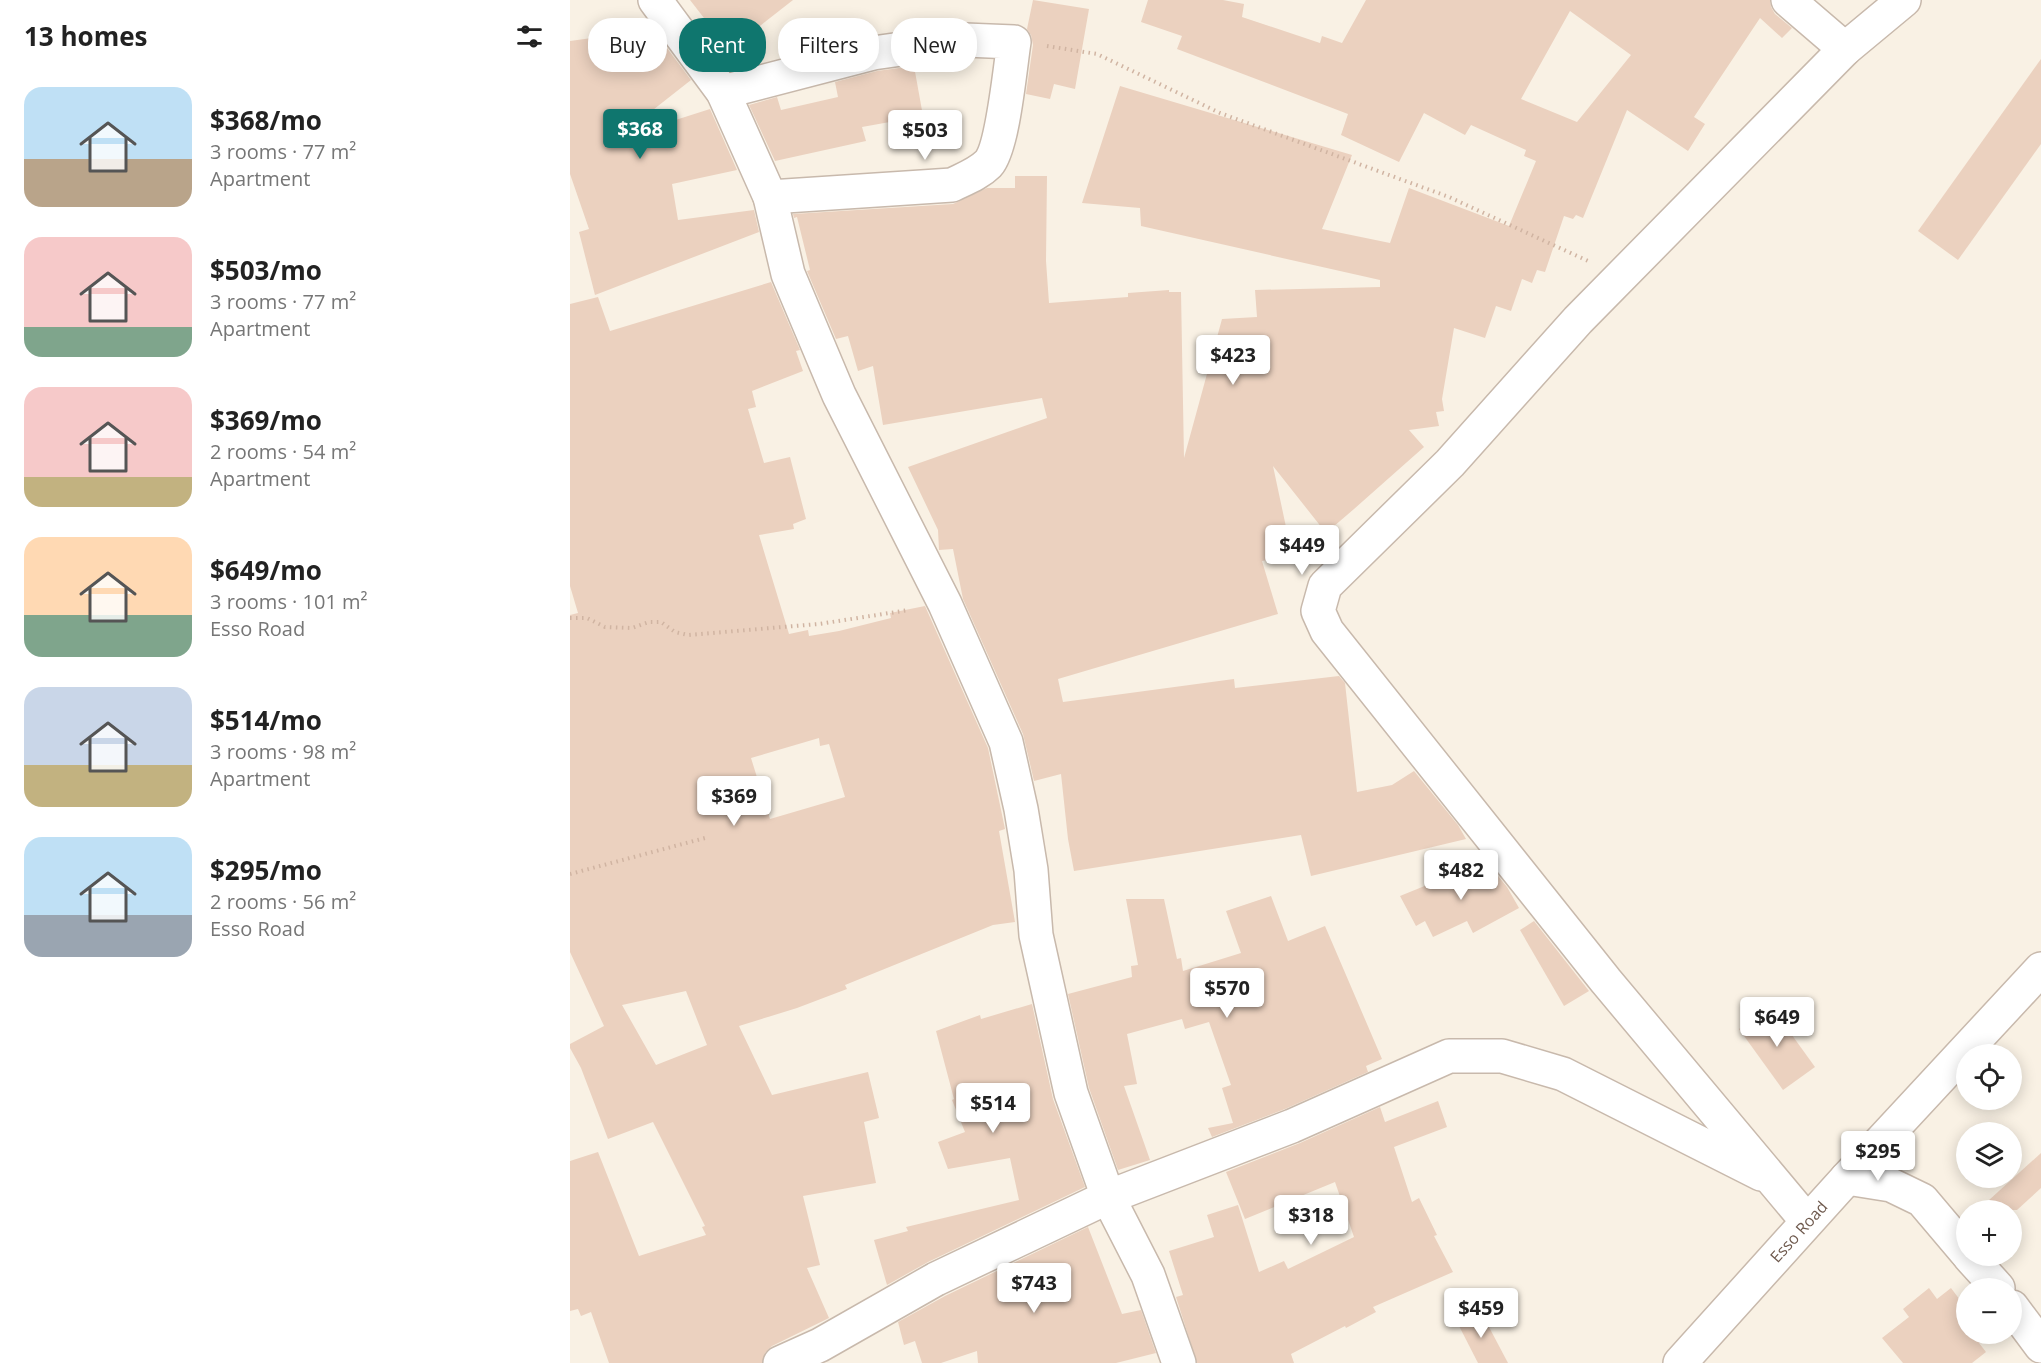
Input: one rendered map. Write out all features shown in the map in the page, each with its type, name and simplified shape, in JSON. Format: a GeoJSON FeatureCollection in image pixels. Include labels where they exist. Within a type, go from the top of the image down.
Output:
{"type":"FeatureCollection","features":[{"type":"Feature","properties":{"kind":"street"},"geometry":{"type":"LineString","coordinates":[[655,0],[723,92],[770,197],[788,274],[821,354],[839,395],[945,604],[1006,742],[1021,809],[1036,936],[1071,1093],[1108,1197],[1148,1275],[1179,1363]]}},
{"type":"Feature","properties":{"kind":"street"},"geometry":{"type":"LineString","coordinates":[[1788,0],[1845,49]]}},
{"type":"Feature","properties":{"kind":"street"},"geometry":{"type":"LineString","coordinates":[[1807,1221],[1584,953],[1327,631],[1318,611],[1325,586],[1450,463],[1578,320],[1845,49],[1904,0]]}},
{"type":"Feature","properties":{"kind":"street"},"geometry":{"type":"LineString","coordinates":[[723,92],[873,53],[965,40],[1014,42],[998,142],[989,162],[975,174],[952,185],[770,197]]}},
{"type":"Feature","properties":{"kind":"street","name":"Esso Road"},"geometry":{"type":"LineString","coordinates":[[1680,1363],[1807,1221],[2041,969]]}},
{"type":"Feature","properties":{"kind":"street"},"geometry":{"type":"LineString","coordinates":[[780,1363],[820,1345],[936,1279],[1108,1197],[1292,1126],[1449,1056],[1502,1056],[1563,1074],[1773,1181]]}},
{"type":"Feature","properties":{"kind":"street"},"geometry":{"type":"LineString","coordinates":[[1847,1178],[1891,1185],[1922,1200],[1956,1240]]}},
{"type":"Feature","properties":{"kind":"street"},"geometry":{"type":"LineString","coordinates":[[1979,1266],[1989,1278]]}},
{"type":"Feature","properties":{"kind":"street"},"geometry":{"type":"LineString","coordinates":[[2022,1320],[2041,1346]]}},
{"type":"Feature","properties":{"kind":"path"},"geometry":{"type":"LineString","coordinates":[[1014,42],[1097,54],[1220,113],[1449,197],[1620,277]]}},
{"type":"Feature","properties":{"kind":"path"},"geometry":{"type":"LineString","coordinates":[[570,618],[587,618],[604,627],[632,628],[649,622],[661,622],[675,632],[688,636],[819,624],[945,604]]}},
{"type":"Feature","properties":{"kind":"path"},"geometry":{"type":"LineString","coordinates":[[570,874],[705,838]]}},
{"type":"Feature","properties":{"kind":"building"},"geometry":{"type":"Polygon","coordinates":[[[690,0],[793,0],[766,21],[766,18],[704,18],[690,0]]]}},
{"type":"Feature","properties":{"kind":"building"},"geometry":{"type":"Polygon","coordinates":[[[1033,0],[1089,9],[1075,89],[1054,84],[1050,99],[1026,94],[1033,45],[1027,29],[1033,0]]]}},
{"type":"Feature","properties":{"kind":"building"},"geometry":{"type":"Polygon","coordinates":[[[1148,0],[1223,0],[1244,4],[1242,17],[1320,43],[1322,36],[1342,43],[1366,0],[1770,0],[1775,14],[1792,28],[1782,38],[1760,18],[1694,117],[1705,124],[1688,151],[1627,110],[1583,218],[1576,215],[1573,219],[1564,216],[1545,272],[1537,270],[1532,283],[1522,279],[1511,311],[1496,306],[1485,338],[1454,328],[1442,399],[1444,411],[1436,412],[1439,426],[1409,430],[1424,447],[1326,533],[1273,466],[1292,555],[1262,561],[1278,614],[1058,679],[1063,702],[1234,679],[1235,688],[1339,676],[1345,683],[1357,792],[1392,785],[1414,771],[1458,825],[1466,839],[1311,876],[1301,835],[1074,871],[1061,774],[1034,781],[1023,734],[963,599],[953,549],[939,550],[938,530],[908,467],[1047,418],[1042,398],[883,425],[873,366],[858,371],[848,336],[836,339],[807,271],[810,270],[797,217],[794,218],[793,214],[953,204],[987,188],[1015,188],[1015,176],[1047,176],[1046,261],[1049,303],[1128,297],[1128,293],[1169,290],[1169,292],[1181,292],[1184,458],[1222,319],[1257,317],[1255,290],[1380,287],[1380,280],[1141,226],[1140,208],[1082,203],[1120,86],[1352,155],[1322,229],[1390,243],[1409,188],[1509,226],[1536,161],[1524,156],[1526,150],[1471,125],[1465,135],[1424,113],[1399,162],[1341,135],[1348,114],[1177,49],[1182,36],[1141,22],[1148,0]],[[1570,11],[1521,99],[1577,122],[1631,55],[1570,11]]]}},
{"type":"Feature","properties":{"kind":"building"},"geometry":{"type":"Polygon","coordinates":[[[588,39],[588,72],[667,72],[667,48],[679,64],[679,72],[685,72],[691,80],[616,139],[710,109],[737,170],[672,184],[678,220],[754,210],[759,232],[595,295],[579,232],[589,229],[570,174],[570,41],[588,39]]]}},
{"type":"Feature","properties":{"kind":"building"},"geometry":{"type":"Polygon","coordinates":[[[2041,59],[2041,144],[1958,260],[1918,231],[2041,59]]]}},
{"type":"Feature","properties":{"kind":"building"},"geometry":{"type":"Polygon","coordinates":[[[891,69],[891,72],[915,72],[923,116],[862,127],[866,141],[775,161],[749,105],[777,97],[781,110],[838,97],[835,82],[891,69]]]}},
{"type":"Feature","properties":{"kind":"building"},"geometry":{"type":"Polygon","coordinates":[[[771,282],[800,350],[796,351],[803,371],[752,391],[756,407],[748,409],[764,463],[790,457],[806,519],[793,524],[794,529],[759,535],[789,634],[808,630],[809,636],[839,631],[891,618],[890,613],[925,606],[988,748],[1005,829],[999,831],[1015,922],[993,925],[845,985],[847,989],[739,1026],[772,1095],[868,1072],[879,1118],[864,1122],[876,1183],[803,1196],[820,1265],[807,1268],[829,1318],[772,1346],[765,1353],[762,1363],[609,1363],[591,1312],[581,1316],[578,1309],[570,1311],[570,1161],[598,1152],[639,1256],[706,1235],[702,1227],[705,1226],[653,1122],[608,1139],[581,1068],[570,1048],[570,1044],[604,1026],[570,952],[570,615],[578,613],[570,586],[570,304],[598,297],[610,331],[771,282]],[[819,738],[751,758],[770,819],[845,797],[829,744],[820,746],[819,738]],[[686,991],[622,1005],[656,1065],[707,1045],[686,991]]]}},
{"type":"Feature","properties":{"kind":"building"},"geometry":{"type":"Polygon","coordinates":[[[1486,861],[1507,887],[1519,908],[1473,933],[1467,921],[1433,937],[1425,921],[1416,926],[1400,896],[1486,861]]]}},
{"type":"Feature","properties":{"kind":"building"},"geometry":{"type":"Polygon","coordinates":[[[1271,896],[1288,941],[1325,926],[1382,1059],[1366,1066],[1368,1072],[1285,1109],[1212,1137],[1208,1128],[1233,1123],[1222,1088],[1231,1085],[1209,1022],[1185,1029],[1182,1019],[1127,1034],[1137,1084],[1124,1086],[1150,1160],[1118,1170],[1089,1088],[1068,994],[1132,977],[1131,966],[1138,965],[1126,899],[1164,899],[1177,959],[1181,958],[1183,971],[1241,953],[1226,911],[1271,896]]]}},
{"type":"Feature","properties":{"kind":"building"},"geometry":{"type":"Polygon","coordinates":[[[1534,921],[1589,991],[1564,1006],[1520,930],[1534,921]]]}},
{"type":"Feature","properties":{"kind":"building"},"geometry":{"type":"Polygon","coordinates":[[[1032,1004],[1053,1099],[1085,1187],[928,1262],[887,1285],[874,1240],[908,1231],[906,1227],[1019,1200],[1010,1158],[948,1169],[938,1142],[965,1132],[952,1100],[954,1099],[936,1031],[980,1015],[981,1019],[1032,1004]]]}},
{"type":"Feature","properties":{"kind":"building"},"geometry":{"type":"Polygon","coordinates":[[[1771,1006],[1815,1067],[1783,1090],[1739,1029],[1771,1006]]]}},
{"type":"Feature","properties":{"kind":"building"},"geometry":{"type":"Polygon","coordinates":[[[1438,1101],[1447,1127],[1394,1147],[1412,1202],[1419,1198],[1437,1235],[1434,1236],[1453,1272],[1373,1307],[1376,1312],[1291,1354],[1294,1363],[1197,1363],[1176,1297],[1183,1295],[1169,1251],[1214,1237],[1207,1215],[1238,1205],[1259,1272],[1284,1261],[1288,1269],[1354,1237],[1335,1182],[1245,1219],[1226,1172],[1300,1143],[1380,1107],[1385,1122],[1438,1101]]]}},
{"type":"Feature","properties":{"kind":"building"},"geometry":{"type":"Polygon","coordinates":[[[2041,1153],[2041,1188],[2022,1205],[2022,1200],[1989,1200],[2002,1188],[2022,1188],[2022,1170],[2041,1153]]]}},
{"type":"Feature","properties":{"kind":"building"},"geometry":{"type":"Polygon","coordinates":[[[1088,1227],[1122,1314],[1141,1310],[1156,1353],[1116,1363],[978,1363],[977,1351],[941,1363],[922,1363],[915,1341],[904,1345],[898,1322],[945,1296],[1088,1227]]]}},
{"type":"Feature","properties":{"kind":"building"},"geometry":{"type":"Polygon","coordinates":[[[1929,1288],[1937,1299],[1951,1288],[1956,1295],[1956,1344],[1980,1344],[1986,1352],[1972,1363],[1903,1363],[1882,1338],[1909,1317],[1903,1309],[1929,1288]]]}},
{"type":"Feature","properties":{"kind":"building"},"geometry":{"type":"Polygon","coordinates":[[[1480,1310],[1508,1363],[1478,1363],[1457,1322],[1480,1310]]]}}]}
